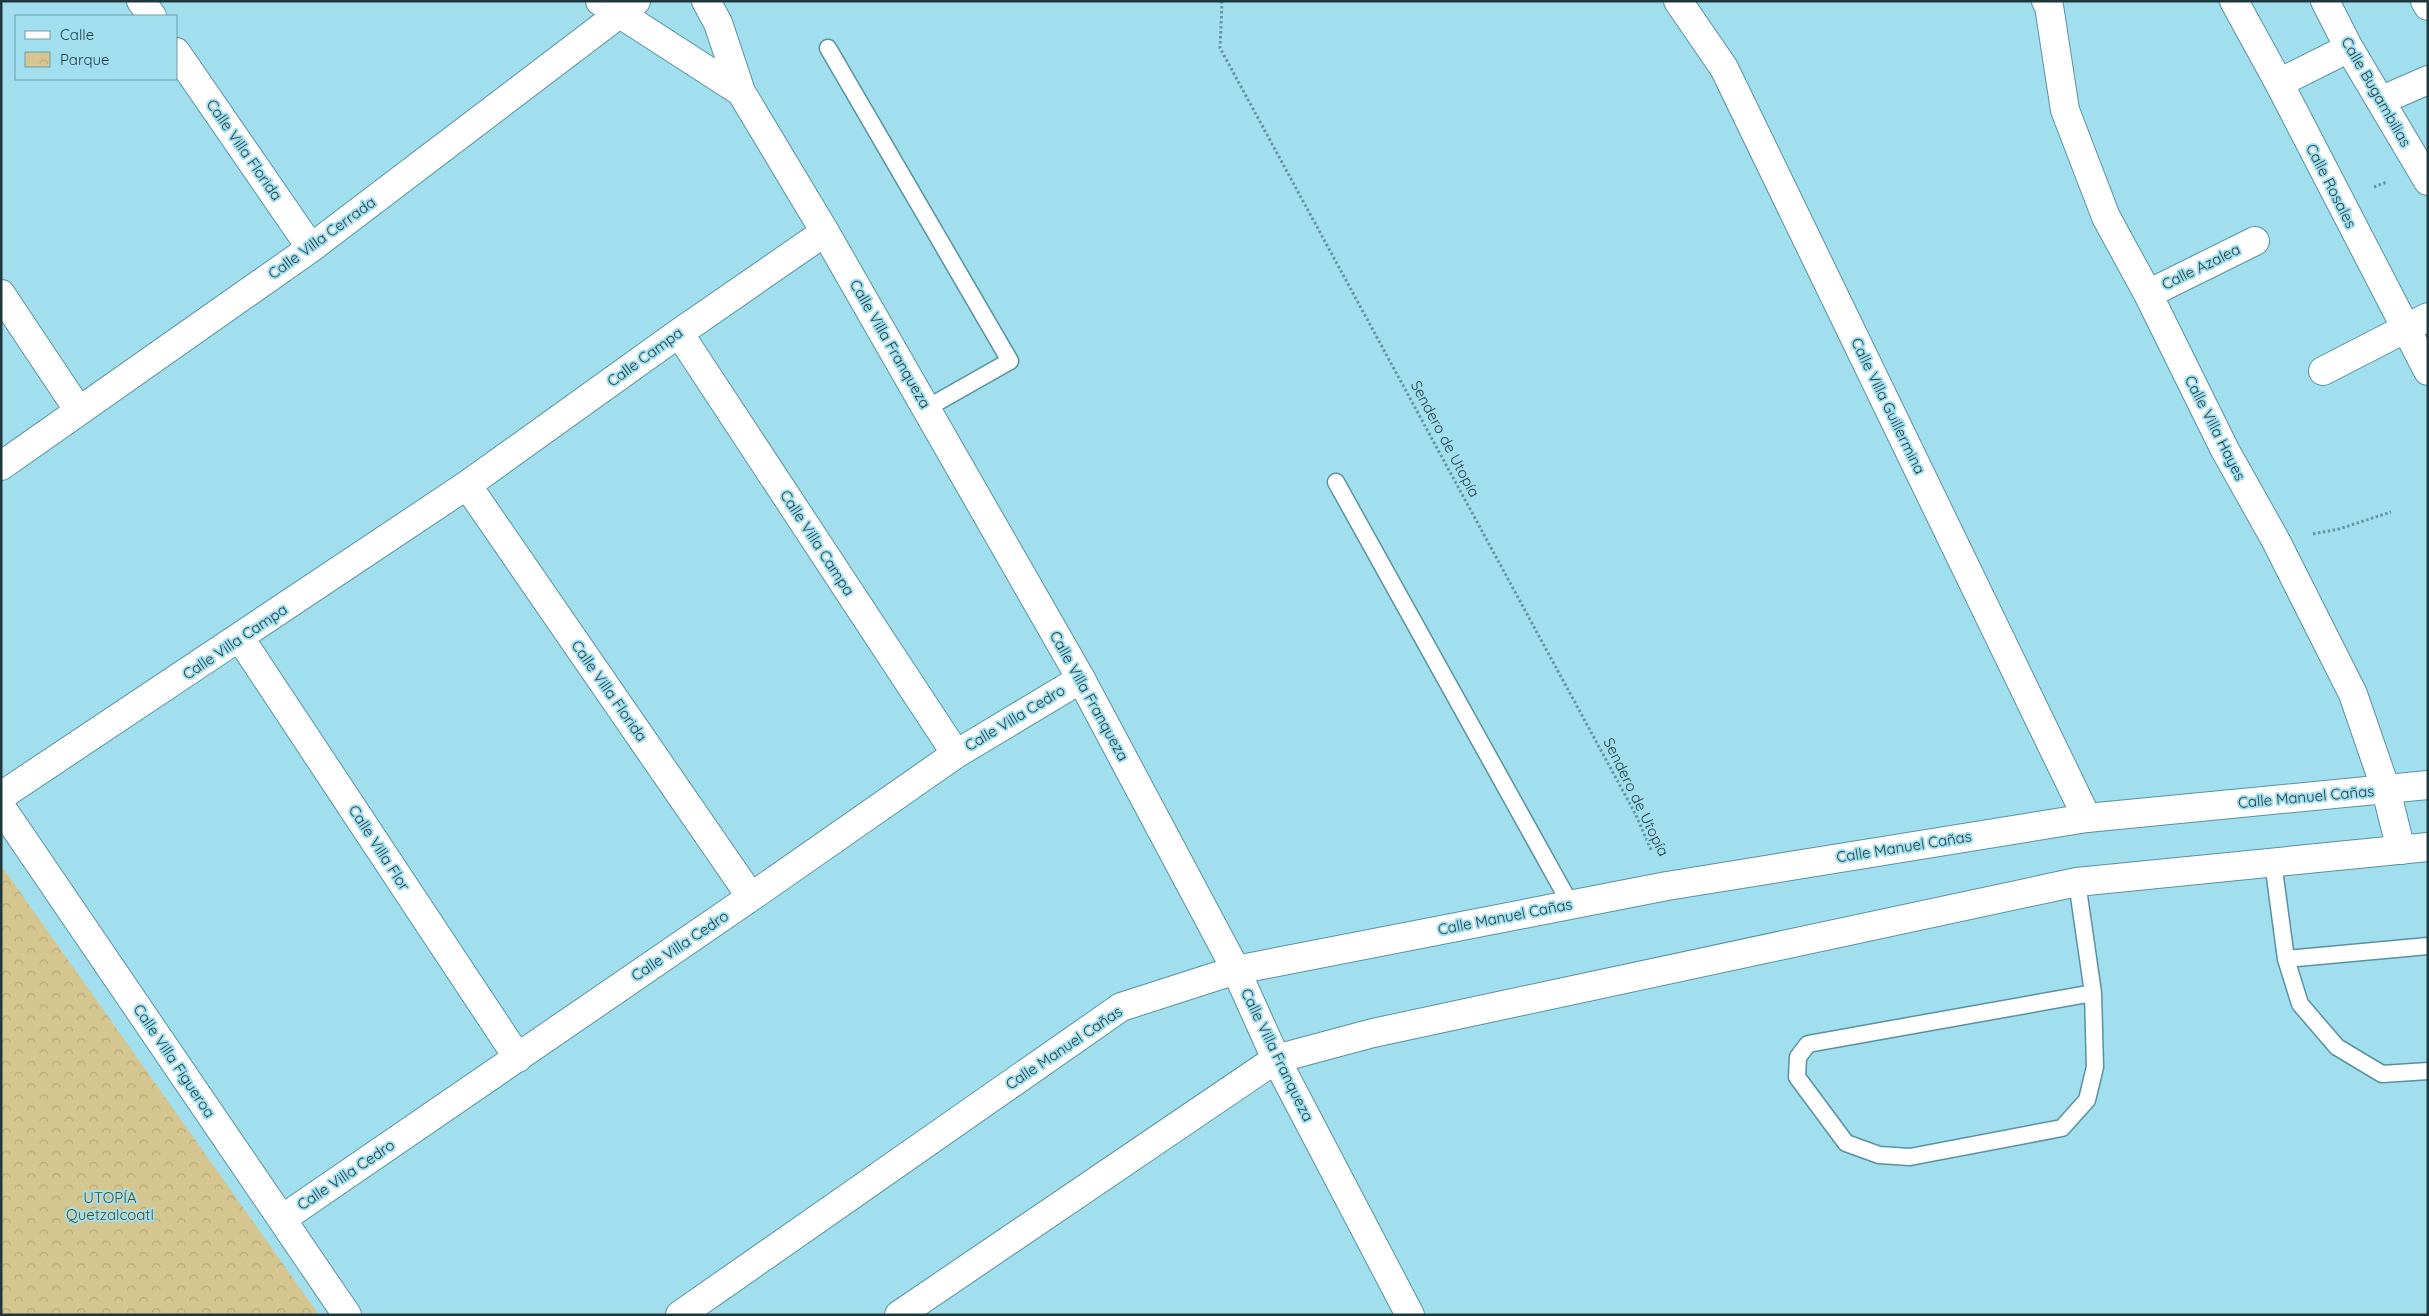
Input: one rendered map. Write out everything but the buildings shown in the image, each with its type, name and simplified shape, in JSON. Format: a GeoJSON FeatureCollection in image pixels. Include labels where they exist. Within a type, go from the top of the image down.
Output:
{"type":"FeatureCollection","features":[{"type":"Feature","properties":{"kind":"street"},"geometry":{"type":"LineString","coordinates":[[142,1],[151,15]]}},
{"type":"Feature","properties":{"kind":"street","name":"Calle Villa Franqueza"},"geometry":{"type":"LineString","coordinates":[[706,1],[718,23],[741,92],[927,408],[1081,679],[1236,970],[1276,1060],[1407,1314]]}},
{"type":"Feature","properties":{"kind":"street","name":"Calle Villa Guillermina"},"geometry":{"type":"LineString","coordinates":[[1678,1],[1724,68],[2087,818]]}},
{"type":"Feature","properties":{"kind":"street","name":"Calle Rosales"},"geometry":{"type":"LineString","coordinates":[[2234,1],[2279,83],[2339,202],[2416,323],[2428,371]]}},
{"type":"Feature","properties":{"kind":"street","name":"Calle Bugambilias"},"geometry":{"type":"LineString","coordinates":[[2325,1],[2349,48],[2382,100],[2424,174]]}},
{"type":"Feature","properties":{"kind":"street"},"geometry":{"type":"LineString","coordinates":[[2425,1],[2428,6]]}},
{"type":"Feature","properties":{"kind":"street","name":"Calle Villa Hayes"},"geometry":{"type":"LineString","coordinates":[[2050,3],[2065,110],[2106,217],[2148,294],[2225,450],[2276,541],[2353,694],[2386,790],[2401,850]]}},
{"type":"Feature","properties":{"kind":"street","name":"Calle Villa Franqueza"},"geometry":{"type":"LineString","coordinates":[[619,5],[741,92]]}},
{"type":"Feature","properties":{"kind":"street","name":"Calle Villa Cerrada"},"geometry":{"type":"LineString","coordinates":[[1,466],[311,248],[619,5]]}},
{"type":"Feature","properties":{"kind":"street"},"geometry":{"type":"LineString","coordinates":[[2279,83],[2349,48]]}},
{"type":"Feature","properties":{"kind":"street","name":"Calle Villa Florida"},"geometry":{"type":"LineString","coordinates":[[178,55],[311,248]]}},
{"type":"Feature","properties":{"kind":"street"},"geometry":{"type":"LineString","coordinates":[[2382,100],[2428,80]]}},
{"type":"Feature","properties":{"kind":"street","name":"Calle Campa"},"geometry":{"type":"LineString","coordinates":[[467,485],[679,333],[825,232]]}},
{"type":"Feature","properties":{"kind":"street","name":"Calle Azalea"},"geometry":{"type":"LineString","coordinates":[[2148,294],[2255,241]]}},
{"type":"Feature","properties":{"kind":"street"},"geometry":{"type":"LineString","coordinates":[[1,294],[79,411]]}},
{"type":"Feature","properties":{"kind":"street"},"geometry":{"type":"LineString","coordinates":[[2323,371],[2416,323]]}},
{"type":"Feature","properties":{"kind":"street","name":"Calle Villa Campa"},"geometry":{"type":"LineString","coordinates":[[679,333],[956,754]]}},
{"type":"Feature","properties":{"kind":"street","name":"Calle Villa Florida"},"geometry":{"type":"LineString","coordinates":[[467,485],[751,897]]}},
{"type":"Feature","properties":{"kind":"street","name":"Calle Villa Campa"},"geometry":{"type":"LineString","coordinates":[[1,796],[467,485]]}},
{"type":"Feature","properties":{"kind":"street","name":"Calle Villa Flor"},"geometry":{"type":"LineString","coordinates":[[240,638],[518,1058]]}},
{"type":"Feature","properties":{"kind":"street","name":"Calle Villa Cedro"},"geometry":{"type":"LineString","coordinates":[[282,1219],[956,754],[1081,679]]}},
{"type":"Feature","properties":{"kind":"street","name":"Calle Manuel Cañas"},"geometry":{"type":"LineString","coordinates":[[680,1315],[1121,1007],[1236,970],[1667,886],[2087,818],[2428,785]]}},
{"type":"Feature","properties":{"kind":"street","name":"Calle Villa Figueroa"},"geometry":{"type":"LineString","coordinates":[[1,807],[347,1315]]}},
{"type":"Feature","properties":{"kind":"street"},"geometry":{"type":"LineString","coordinates":[[899,1315],[1276,1060],[1374,1033],[2078,882],[2428,847]]}},
{"type":"Feature","properties":{"kind":"lane"},"geometry":{"type":"LineString","coordinates":[[828,48],[1010,361],[927,408]]}},
{"type":"Feature","properties":{"kind":"lane"},"geometry":{"type":"LineString","coordinates":[[1336,482],[1571,904]]}},
{"type":"Feature","properties":{"kind":"lane"},"geometry":{"type":"LineString","coordinates":[[2273,862],[2286,959],[2300,1004],[2337,1047],[2382,1074],[2428,1071]]}},
{"type":"Feature","properties":{"kind":"lane"},"geometry":{"type":"LineString","coordinates":[[2078,882],[2093,992],[2094,1067],[2086,1100],[2062,1128],[1910,1157],[1879,1155],[1846,1143],[1796,1077],[1798,1057],[1808,1044],[2093,992]]}},
{"type":"Feature","properties":{"kind":"lane"},"geometry":{"type":"LineString","coordinates":[[2286,959],[2428,946]]}},
{"type":"Feature","properties":{"kind":"path","name":"Sendero de Utopía"},"geometry":{"type":"LineString","coordinates":[[1222,1],[1220,48],[1636,815],[1667,886]]}},
{"type":"Feature","properties":{"kind":"path"},"geometry":{"type":"LineString","coordinates":[[2339,202],[2424,174]]}},
{"type":"Feature","properties":{"kind":"path"},"geometry":{"type":"LineString","coordinates":[[2276,541],[2339,529],[2391,512]]}},
{"type":"Feature","properties":{"kind":"green space","name":"UTOPÍA Quetzalcoatl"},"geometry":{"type":"Polygon","coordinates":[[[1,865],[319,1315],[1,1315],[1,865]]]}}]}
